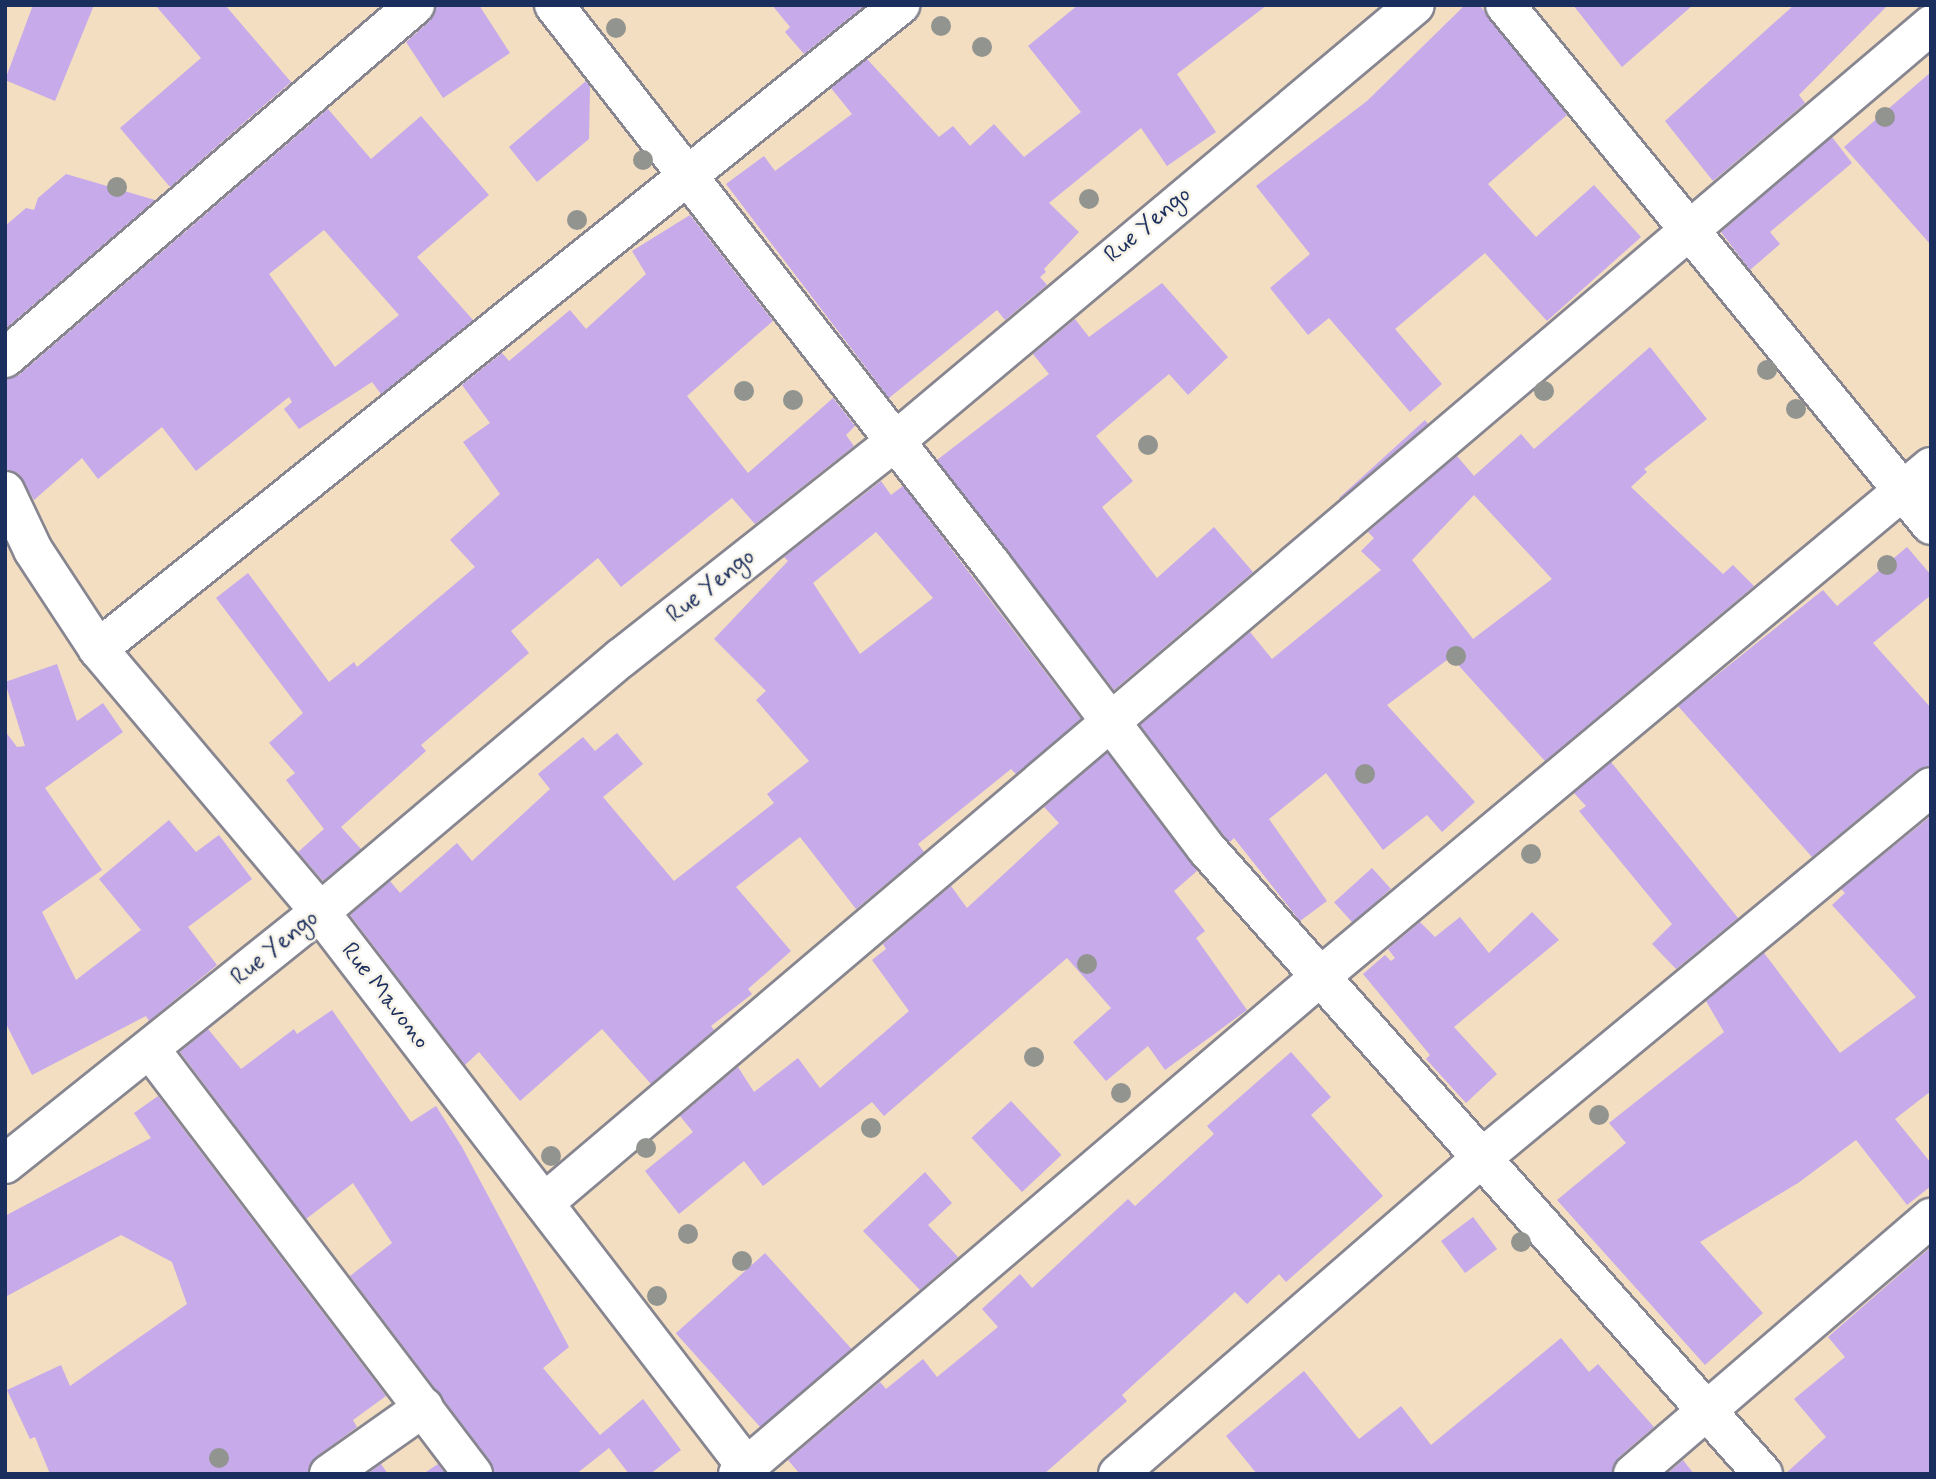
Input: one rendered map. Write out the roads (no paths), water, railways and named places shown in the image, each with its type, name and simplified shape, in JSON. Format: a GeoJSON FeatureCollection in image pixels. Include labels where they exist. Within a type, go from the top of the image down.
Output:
{"type":"FeatureCollection","features":[{"type":"Feature","properties":{"kind":"street"},"geometry":{"type":"LineString","coordinates":[[5,358],[415,5]]}},
{"type":"Feature","properties":{"kind":"street"},"geometry":{"type":"LineString","coordinates":[[554,5],[893,443],[992,565],[1206,848],[1763,1474]]}},
{"type":"Feature","properties":{"kind":"street"},"geometry":{"type":"LineString","coordinates":[[98,649],[900,5]]}},
{"type":"Feature","properties":{"kind":"street","name":"Rue Yengo"},"geometry":{"type":"LineString","coordinates":[[5,1164],[320,912],[621,658],[893,443],[1415,5]]}},
{"type":"Feature","properties":{"kind":"street"},"geometry":{"type":"LineString","coordinates":[[1505,5],[1687,229],[1805,367],[1931,525]]}},
{"type":"Feature","properties":{"kind":"street"},"geometry":{"type":"LineString","coordinates":[[544,1203],[1108,721],[1431,453],[1687,229],[1931,25]]}},
{"type":"Feature","properties":{"kind":"street"},"geometry":{"type":"LineString","coordinates":[[742,1470],[1320,977],[1931,467]]}},
{"type":"Feature","properties":{"kind":"street","name":"Rue Mavono"},"geometry":{"type":"LineString","coordinates":[[5,491],[33,550],[98,649],[320,912],[544,1203],[742,1470]]}},
{"type":"Feature","properties":{"kind":"street"},"geometry":{"type":"LineString","coordinates":[[1118,1474],[1482,1158],[1931,787]]}},
{"type":"Feature","properties":{"kind":"street"},"geometry":{"type":"LineString","coordinates":[[150,1049],[473,1474]]}},
{"type":"Feature","properties":{"kind":"street"},"geometry":{"type":"LineString","coordinates":[[1633,1474],[1931,1219]]}},
{"type":"Feature","properties":{"kind":"street"},"geometry":{"type":"LineString","coordinates":[[329,1474],[424,1408]]}}]}
